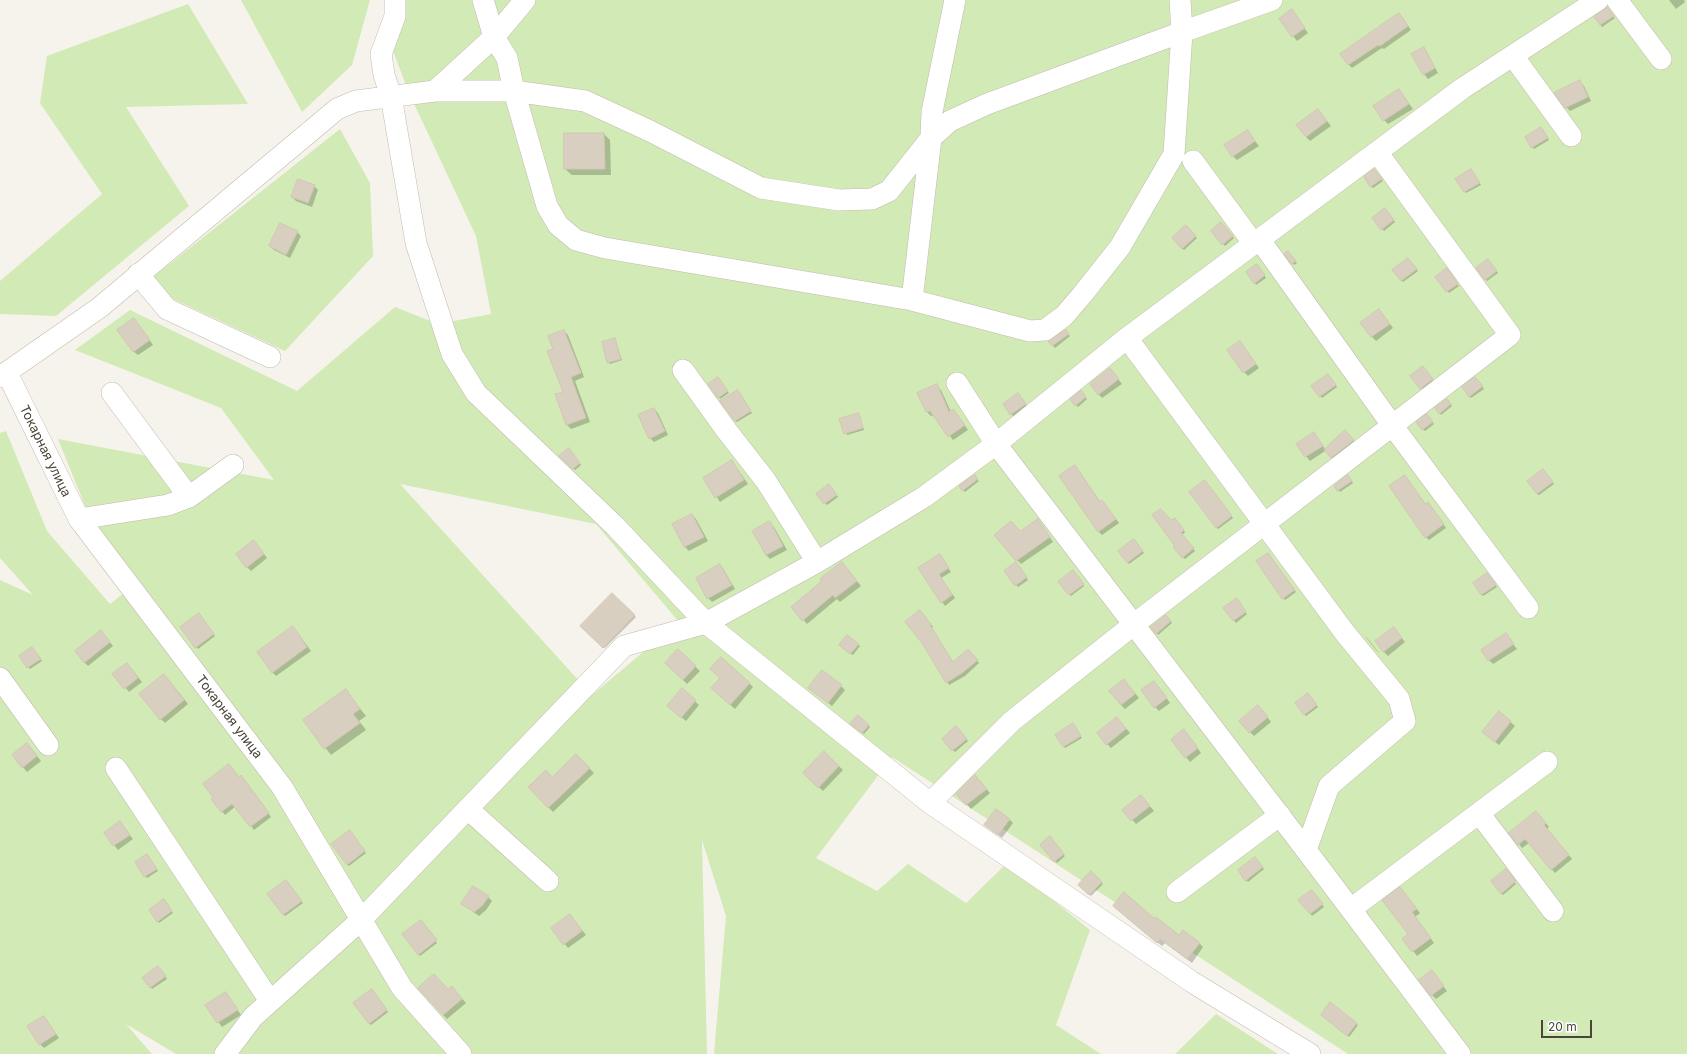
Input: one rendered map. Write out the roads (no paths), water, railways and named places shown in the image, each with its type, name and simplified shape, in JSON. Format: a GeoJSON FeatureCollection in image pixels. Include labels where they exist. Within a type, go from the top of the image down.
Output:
{"type":"FeatureCollection","features":[{"type":"Feature","properties":{"kind":"street"},"geometry":{"type":"LineString","coordinates":[[395,0],[396,16],[381,54],[384,75],[400,95],[416,243],[452,354],[476,393],[615,526],[706,623],[930,803],[1192,982],[1310,1054]]}},
{"type":"Feature","properties":{"kind":"street"},"geometry":{"type":"LineString","coordinates":[[483,0],[494,37],[507,58],[514,91],[547,206],[558,226],[576,240],[605,248],[912,300],[1030,331],[1045,330],[1064,316],[1120,247],[1174,154],[1182,32],[1180,0]]}},
{"type":"Feature","properties":{"kind":"street"},"geometry":{"type":"LineString","coordinates":[[435,91],[494,37],[525,0]]}},
{"type":"Feature","properties":{"kind":"street"},"geometry":{"type":"LineString","coordinates":[[912,300],[931,138],[932,112],[955,0]]}},
{"type":"Feature","properties":{"kind":"street"},"geometry":{"type":"LineString","coordinates":[[3,375],[98,308],[336,109],[356,101],[435,91],[514,91],[585,101],[650,131],[761,188],[839,200],[872,199],[889,191],[931,138],[950,121],[987,104],[1272,0]]}},
{"type":"Feature","properties":{"kind":"street"},"geometry":{"type":"LineString","coordinates":[[225,1054],[252,1016],[361,920],[624,646],[706,623],[817,562],[924,497],[996,444],[1126,338],[1463,88],[1598,0]]}},
{"type":"Feature","properties":{"kind":"street"},"geometry":{"type":"LineString","coordinates":[[1617,0],[1661,59]]}},
{"type":"Feature","properties":{"kind":"street"},"geometry":{"type":"LineString","coordinates":[[1513,56],[1571,136]]}},
{"type":"Feature","properties":{"kind":"street"},"geometry":{"type":"LineString","coordinates":[[930,803],[1012,721],[1133,625],[1510,335],[1378,152]]}},
{"type":"Feature","properties":{"kind":"street"},"geometry":{"type":"LineString","coordinates":[[1193,161],[1257,242],[1528,608]]}},
{"type":"Feature","properties":{"kind":"street"},"geometry":{"type":"LineString","coordinates":[[138,274],[167,309],[270,357]]}},
{"type":"Feature","properties":{"kind":"street"},"geometry":{"type":"LineString","coordinates":[[1126,338],[1345,633],[1398,699],[1405,721],[1329,786],[1306,850]]}},
{"type":"Feature","properties":{"kind":"street"},"geometry":{"type":"LineString","coordinates":[[683,370],[727,431],[766,481],[817,562]]}},
{"type":"Feature","properties":{"kind":"street","name":"Токарная улица"},"geometry":{"type":"LineString","coordinates":[[3,375],[79,519],[282,787],[402,988],[461,1054]]}},
{"type":"Feature","properties":{"kind":"street"},"geometry":{"type":"LineString","coordinates":[[957,383],[996,444],[1133,625],[1280,815],[1460,1054]]}},
{"type":"Feature","properties":{"kind":"street"},"geometry":{"type":"LineString","coordinates":[[112,393],[189,497]]}},
{"type":"Feature","properties":{"kind":"street"},"geometry":{"type":"LineString","coordinates":[[79,519],[168,505],[189,497],[233,465]]}},
{"type":"Feature","properties":{"kind":"street"},"geometry":{"type":"LineString","coordinates":[[0,678],[48,745]]}},
{"type":"Feature","properties":{"kind":"street"},"geometry":{"type":"LineString","coordinates":[[1351,909],[1547,762]]}},
{"type":"Feature","properties":{"kind":"street"},"geometry":{"type":"LineString","coordinates":[[116,768],[270,1001]]}},
{"type":"Feature","properties":{"kind":"street"},"geometry":{"type":"LineString","coordinates":[[468,809],[548,881]]}},
{"type":"Feature","properties":{"kind":"street"},"geometry":{"type":"LineString","coordinates":[[1479,813],[1553,911]]}},
{"type":"Feature","properties":{"kind":"street"},"geometry":{"type":"LineString","coordinates":[[1177,892],[1280,815]]}}]}
